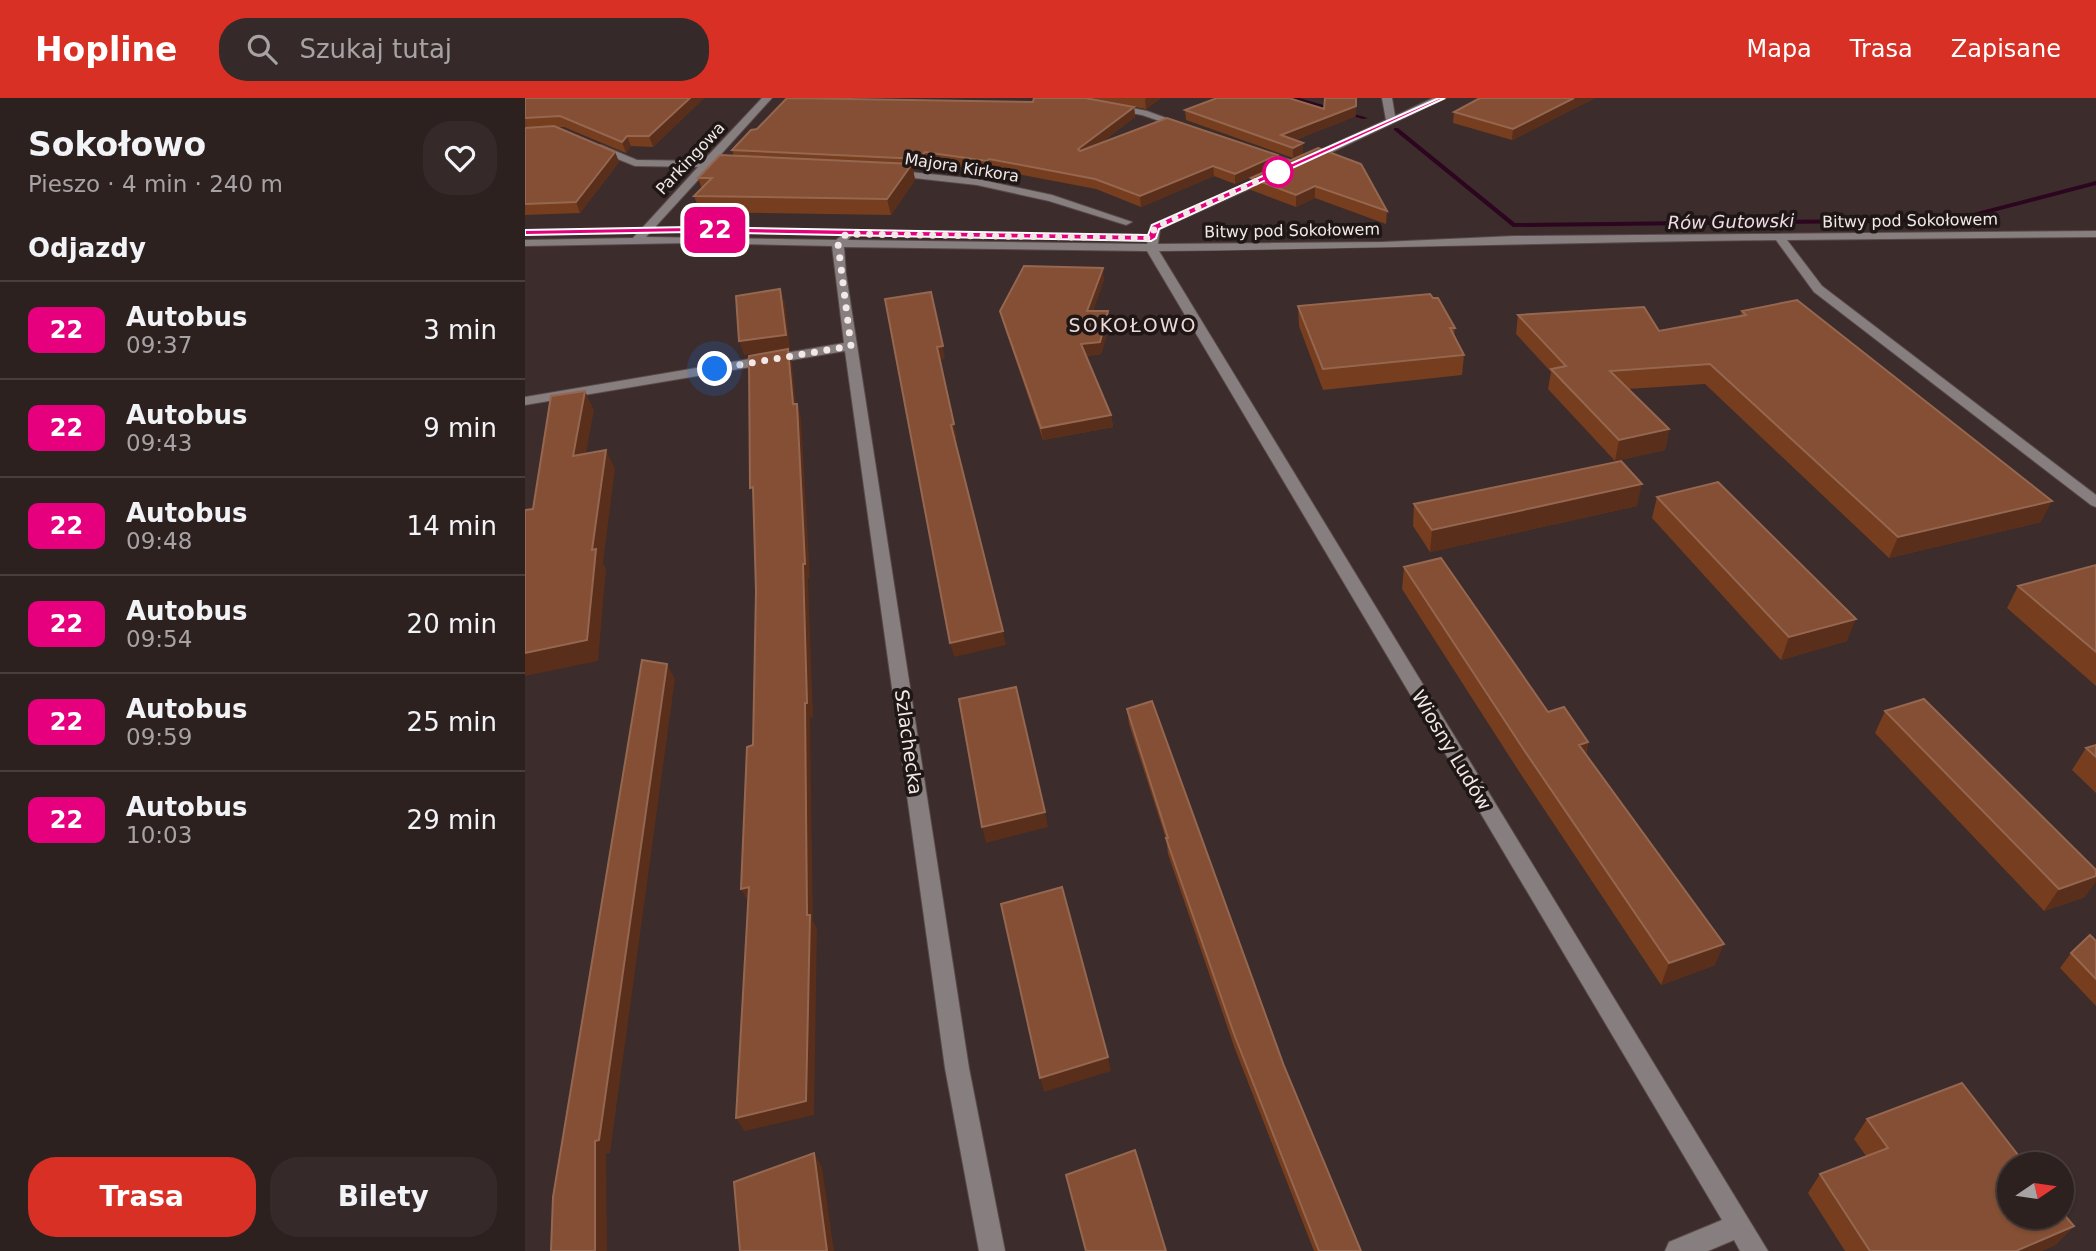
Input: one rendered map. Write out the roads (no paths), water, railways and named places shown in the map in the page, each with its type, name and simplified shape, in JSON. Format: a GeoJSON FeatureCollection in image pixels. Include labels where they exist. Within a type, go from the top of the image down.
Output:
{"type":"FeatureCollection","features":[{"type":"Feature","properties":{"kind":"street","name":"Parkingowa"},"geometry":{"type":"LineString","coordinates":[[636,240],[768,98]]}},
{"type":"Feature","properties":{"kind":"street"},"geometry":{"type":"LineString","coordinates":[[1387,98],[1391,121]]}},
{"type":"Feature","properties":{"kind":"street"},"geometry":{"type":"LineString","coordinates":[[1152,243],[1155,227],[1441,98]]}},
{"type":"Feature","properties":{"kind":"street"},"geometry":{"type":"LineString","coordinates":[[1105,106],[1143,113],[1194,130]]}},
{"type":"Feature","properties":{"kind":"street"},"geometry":{"type":"LineString","coordinates":[[585,142],[635,163],[744,165]]}},
{"type":"Feature","properties":{"kind":"street"},"geometry":{"type":"LineString","coordinates":[[1244,147],[1295,165]]}},
{"type":"Feature","properties":{"kind":"street","name":"Majora Kirkora"},"geometry":{"type":"LineString","coordinates":[[875,171],[977,182],[1052,198],[1126,222]]}},
{"type":"Feature","properties":{"kind":"street","name":"Bitwy pod Sokołowem"},"geometry":{"type":"LineString","coordinates":[[525,233],[645,230],[1032,249],[1152,243],[1383,245],[1514,239],[2096,234]]}},
{"type":"Feature","properties":{"kind":"street"},"geometry":{"type":"LineString","coordinates":[[1779,237],[1818,289],[2096,502]]}},
{"type":"Feature","properties":{"kind":"street","name":"Bitwy pod Sokołowem"},"geometry":{"type":"LineString","coordinates":[[525,243],[842,239]]}},
{"type":"Feature","properties":{"kind":"street","name":"Szlachecka"},"geometry":{"type":"LineString","coordinates":[[842,239],[851,346],[957,1068],[992,1251]]}},
{"type":"Feature","properties":{"kind":"street","name":"Wiosny Ludów"},"geometry":{"type":"LineString","coordinates":[[1152,243],[1183,304],[1755,1251]]}},
{"type":"Feature","properties":{"kind":"street"},"geometry":{"type":"LineString","coordinates":[[525,401],[851,346]]}},
{"type":"Feature","properties":{"kind":"street"},"geometry":{"type":"LineString","coordinates":[[1678,1251],[1739,1225]]}},
{"type":"Feature","properties":{"kind":"waterway","name":"Rów Gutowski"},"geometry":{"type":"LineString","coordinates":[[1293,98],[1365,118]]}},
{"type":"Feature","properties":{"kind":"waterway","name":"Rów Gutowski"},"geometry":{"type":"LineString","coordinates":[[1396,129],[1513,225],[1954,220],[2096,183]]}},
{"type":"Feature","properties":{"kind":"district","name":"SOKOŁOWO"},"geometry":{"type":"Point","coordinates":[1133,325]}}]}
